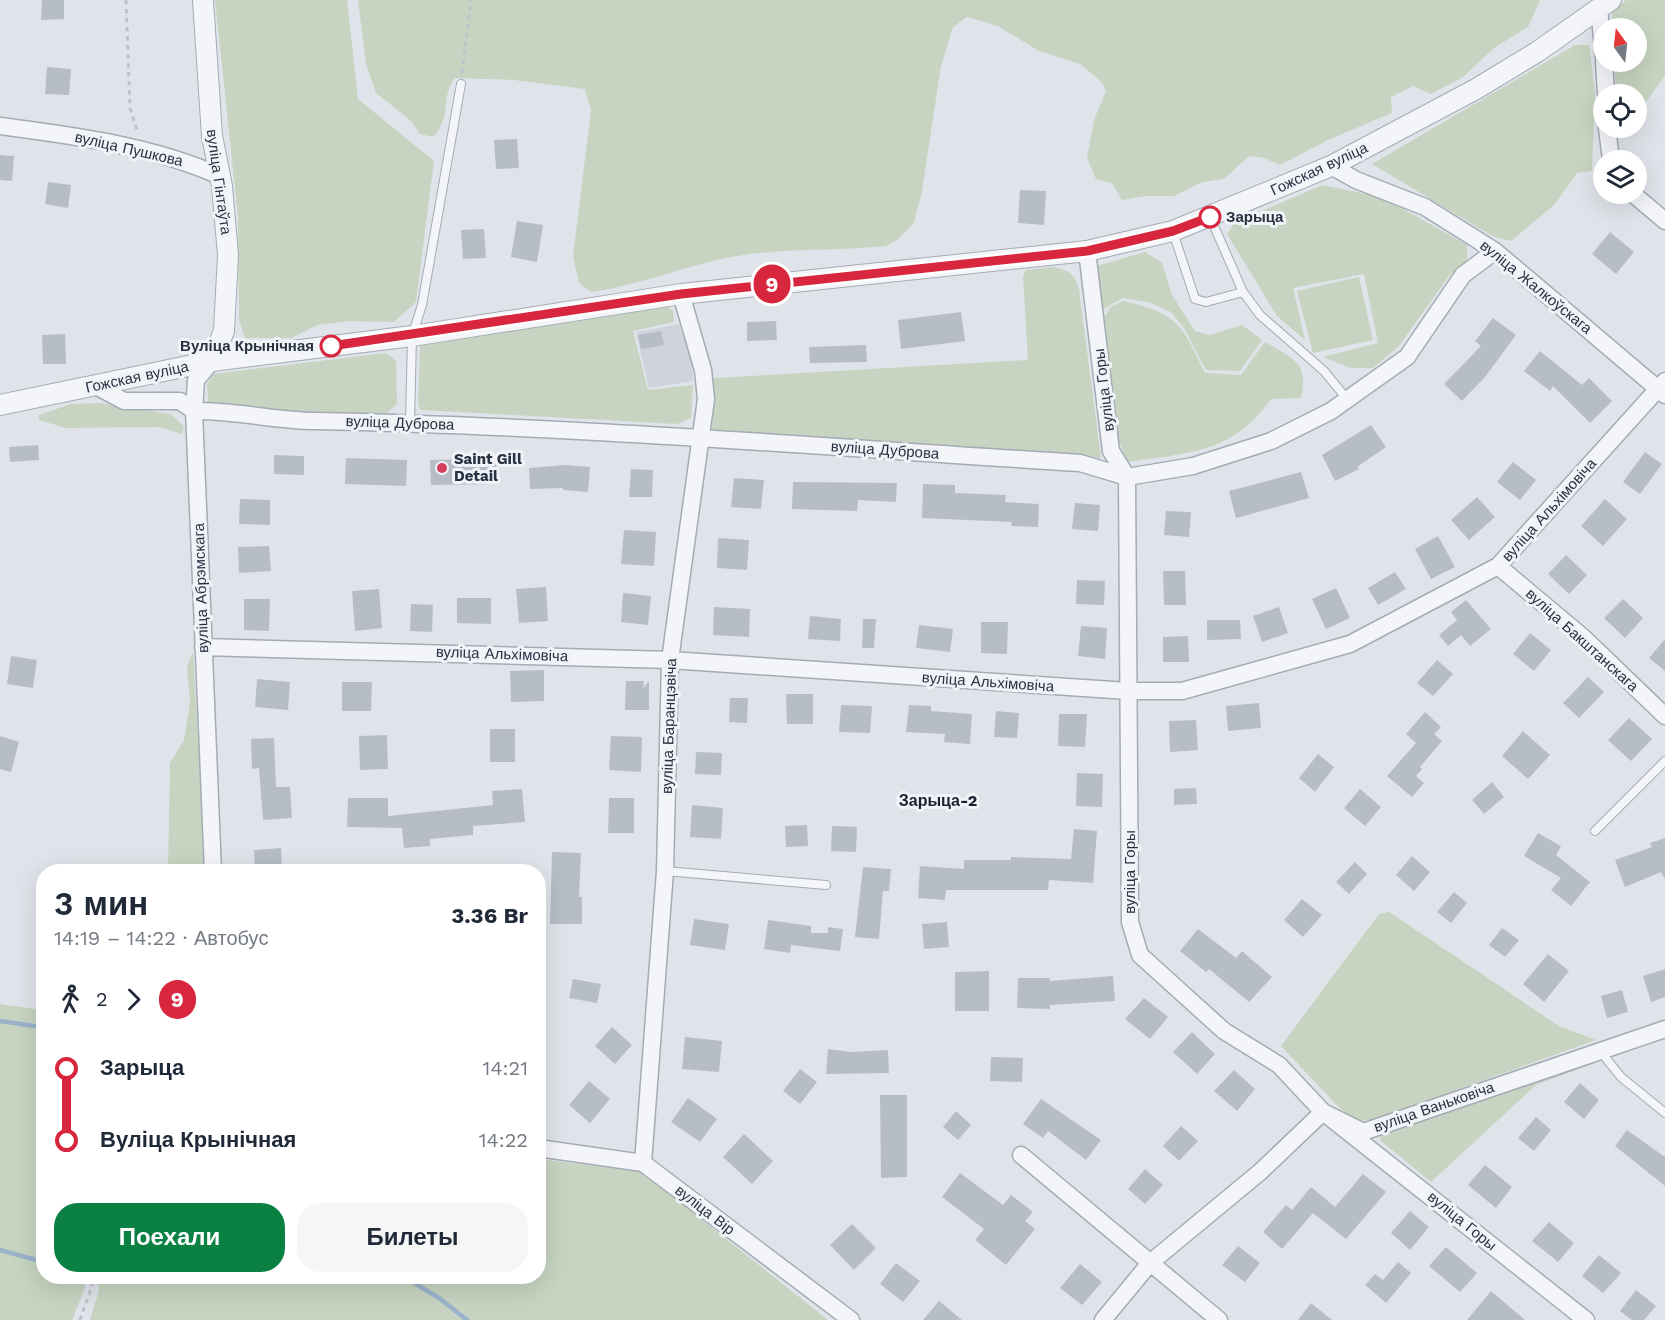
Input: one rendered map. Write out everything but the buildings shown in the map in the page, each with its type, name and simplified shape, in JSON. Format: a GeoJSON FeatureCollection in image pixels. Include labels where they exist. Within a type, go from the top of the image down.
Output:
{"type":"FeatureCollection","features":[{"type":"Feature","properties":{"kind":"street","name":"вуліца Гінтаўта"},"geometry":{"type":"LineString","coordinates":[[203,0],[211,125],[220,176],[228,255],[224,331],[212,362]]}},
{"type":"Feature","properties":{"kind":"street"},"geometry":{"type":"LineString","coordinates":[[1603,3],[1603,18]]}},
{"type":"Feature","properties":{"kind":"street","name":"Гожская вуліца"},"geometry":{"type":"LineString","coordinates":[[0,405],[212,362],[412,336],[681,294],[1087,251],[1173,231],[1331,166],[1476,89],[1537,52],[1603,3]]}},
{"type":"Feature","properties":{"kind":"street","name":"вуліца Пушкова"},"geometry":{"type":"LineString","coordinates":[[0,126],[110,141],[190,163],[220,176]]}},
{"type":"Feature","properties":{"kind":"street","name":"вуліца Жалкоўскага"},"geometry":{"type":"LineString","coordinates":[[1331,166],[1356,180],[1425,207],[1496,251],[1663,388]]}},
{"type":"Feature","properties":{"kind":"street"},"geometry":{"type":"LineString","coordinates":[[1645,204],[1665,221]]}},
{"type":"Feature","properties":{"kind":"street","name":"вуліца Горы"},"geometry":{"type":"LineString","coordinates":[[1087,251],[1112,451],[1127,477],[1130,922],[1140,955],[1224,1031],[1279,1065],[1323,1112],[1586,1320]]}},
{"type":"Feature","properties":{"kind":"street","name":"вуліца Дуброва"},"geometry":{"type":"LineString","coordinates":[[194,411],[228,410],[306,421],[410,423],[702,436],[1080,463],[1127,477],[1192,466],[1271,441],[1331,411],[1407,357],[1463,275],[1496,251]]}},
{"type":"Feature","properties":{"kind":"street","name":"вуліца Баранцэвіча"},"geometry":{"type":"LineString","coordinates":[[643,1163],[665,871],[670,660],[702,436],[705,399],[703,370],[681,294]]}},
{"type":"Feature","properties":{"kind":"street","name":"вуліца Абрэмскага"},"geometry":{"type":"LineString","coordinates":[[212,362],[196,380],[194,411],[213,864]]}},
{"type":"Feature","properties":{"kind":"street"},"geometry":{"type":"LineString","coordinates":[[94,385],[124,401],[180,401],[194,411]]}},
{"type":"Feature","properties":{"kind":"street","name":"вуліца Альхімовіча"},"geometry":{"type":"LineString","coordinates":[[202,647],[670,660],[1128,691],[1182,691],[1350,644],[1498,566],[1663,388]]}},
{"type":"Feature","properties":{"kind":"street","name":"вуліца Бакштанскага"},"geometry":{"type":"LineString","coordinates":[[1498,566],[1585,639],[1665,716]]}},
{"type":"Feature","properties":{"kind":"street","name":"вуліца Ваньковіча"},"geometry":{"type":"LineString","coordinates":[[1323,1112],[1363,1132],[1665,1029]]}},
{"type":"Feature","properties":{"kind":"street"},"geometry":{"type":"LineString","coordinates":[[1103,1320],[1150,1263],[1260,1172],[1323,1112]]}},
{"type":"Feature","properties":{"kind":"street","name":"вуліца Вір"},"geometry":{"type":"LineString","coordinates":[[546,1149],[643,1163],[851,1320]]}},
{"type":"Feature","properties":{"kind":"street"},"geometry":{"type":"LineString","coordinates":[[1021,1155],[1219,1320]]}},
{"type":"Feature","properties":{"kind":"lane"},"geometry":{"type":"LineString","coordinates":[[410,423],[412,336],[422,305],[461,84]]}},
{"type":"Feature","properties":{"kind":"lane"},"geometry":{"type":"LineString","coordinates":[[1210,217],[1243,292],[1260,315],[1324,371],[1347,399]]}},
{"type":"Feature","properties":{"kind":"lane"},"geometry":{"type":"LineString","coordinates":[[1173,231],[1195,299],[1206,302],[1243,292]]}},
{"type":"Feature","properties":{"kind":"lane"},"geometry":{"type":"LineString","coordinates":[[1595,831],[1665,761]]}},
{"type":"Feature","properties":{"kind":"lane"},"geometry":{"type":"LineString","coordinates":[[665,871],[826,885]]}},
{"type":"Feature","properties":{"kind":"lane"},"geometry":{"type":"LineString","coordinates":[[1600,1052],[1621,1077],[1665,1113]]}},
{"type":"Feature","properties":{"kind":"path"},"geometry":{"type":"LineString","coordinates":[[126,0],[129,21],[130,108],[147,150]]}},
{"type":"Feature","properties":{"kind":"path"},"geometry":{"type":"LineString","coordinates":[[461,84],[471,0]]}},
{"type":"Feature","properties":{"kind":"path"},"geometry":{"type":"LineString","coordinates":[[80,1320],[92,1284]]}},
{"type":"Feature","properties":{"kind":"shaded area"},"geometry":{"type":"Polygon","coordinates":[[[679,324],[692,360],[693,381],[649,388],[636,332],[679,324]]]}},
{"type":"Feature","properties":{"kind":"green space"},"geometry":{"type":"Polygon","coordinates":[[[215,0],[347,0],[358,99],[434,161],[416,302],[394,322],[348,321],[318,325],[291,338],[245,338],[239,319],[238,217],[215,0]]]}},
{"type":"Feature","properties":{"kind":"green space"},"geometry":{"type":"Polygon","coordinates":[[[358,0],[1540,0],[1528,27],[1494,48],[1463,77],[1431,94],[1413,86],[1391,97],[1392,113],[1330,139],[1280,165],[1264,158],[1249,156],[1224,179],[1202,182],[1174,196],[1146,196],[1122,200],[1112,183],[1096,179],[1087,158],[1094,120],[1106,91],[1102,82],[1080,64],[1039,51],[998,26],[967,17],[953,27],[941,66],[922,191],[914,223],[897,240],[886,246],[743,255],[591,292],[579,283],[573,256],[591,110],[585,89],[514,80],[455,78],[450,86],[443,121],[439,128],[433,137],[420,134],[410,120],[376,93],[366,64],[358,0]]]}},
{"type":"Feature","properties":{"kind":"green space"},"geometry":{"type":"Polygon","coordinates":[[[1626,0],[1665,0],[1665,76],[1647,100],[1647,84],[1615,84],[1615,72],[1647,72],[1647,18],[1612,18],[1612,11],[1626,0]]]}},
{"type":"Feature","properties":{"kind":"green space"},"geometry":{"type":"Polygon","coordinates":[[[1575,45],[1589,45],[1594,84],[1592,171],[1577,173],[1554,205],[1511,241],[1492,236],[1372,164],[1575,45]]]}},
{"type":"Feature","properties":{"kind":"green space"},"geometry":{"type":"Polygon","coordinates":[[[1322,185],[1382,197],[1467,245],[1467,260],[1449,276],[1399,346],[1373,368],[1351,368],[1323,357],[1378,343],[1364,274],[1293,288],[1305,340],[1277,316],[1227,234],[1234,223],[1322,185]]]}},
{"type":"Feature","properties":{"kind":"green space"},"geometry":{"type":"Polygon","coordinates":[[[1145,252],[1162,263],[1172,295],[1195,331],[1210,335],[1242,325],[1262,340],[1240,371],[1206,370],[1184,328],[1171,312],[1151,303],[1123,298],[1103,309],[1097,266],[1145,252]]]}},
{"type":"Feature","properties":{"kind":"green space"},"geometry":{"type":"Polygon","coordinates":[[[1050,267],[1069,272],[1079,289],[1101,458],[712,430],[714,378],[1028,360],[1023,277],[1026,270],[1050,267]]]}},
{"type":"Feature","properties":{"kind":"green space"},"geometry":{"type":"Polygon","coordinates":[[[1359,277],[1373,340],[1313,353],[1297,291],[1359,277]]]}},
{"type":"Feature","properties":{"kind":"green space"},"geometry":{"type":"Polygon","coordinates":[[[1123,301],[1167,316],[1183,332],[1205,373],[1241,375],[1265,342],[1291,357],[1301,369],[1303,386],[1301,398],[1271,399],[1241,431],[1207,448],[1189,453],[1127,462],[1115,431],[1104,317],[1112,306],[1123,301]]]}},
{"type":"Feature","properties":{"kind":"green space"},"geometry":{"type":"Polygon","coordinates":[[[666,305],[673,311],[674,322],[633,331],[648,390],[693,385],[691,418],[677,424],[421,410],[418,405],[420,345],[666,305]]]}},
{"type":"Feature","properties":{"kind":"green space"},"geometry":{"type":"Polygon","coordinates":[[[386,353],[396,361],[397,404],[386,414],[319,415],[208,402],[207,384],[213,374],[386,353]]]}},
{"type":"Feature","properties":{"kind":"green space"},"geometry":{"type":"Polygon","coordinates":[[[101,403],[170,414],[184,426],[182,434],[159,427],[66,428],[39,420],[39,415],[71,404],[101,403]]]}},
{"type":"Feature","properties":{"kind":"green space"},"geometry":{"type":"Polygon","coordinates":[[[193,652],[206,864],[168,864],[170,763],[184,740],[190,702],[187,667],[193,652]]]}},
{"type":"Feature","properties":{"kind":"green space"},"geometry":{"type":"Polygon","coordinates":[[[1389,912],[1559,1026],[1596,1040],[1375,1119],[1353,1122],[1281,1046],[1379,914],[1389,912]]]}},
{"type":"Feature","properties":{"kind":"green space"},"geometry":{"type":"Polygon","coordinates":[[[0,1004],[36,1009],[36,1284],[84,1284],[85,1288],[72,1320],[0,1320],[0,1004]]]}},
{"type":"Feature","properties":{"kind":"green space"},"geometry":{"type":"Polygon","coordinates":[[[1589,1059],[1595,1063],[1536,1085],[1431,1182],[1380,1140],[1381,1133],[1589,1059]]]}},
{"type":"Feature","properties":{"kind":"green space"},"geometry":{"type":"Polygon","coordinates":[[[546,1160],[642,1172],[828,1320],[90,1320],[99,1290],[98,1284],[546,1284],[546,1160]]]}},
{"type":"Feature","properties":{"kind":"waterway"},"geometry":{"type":"LineString","coordinates":[[0,1021],[36,1026]]}},
{"type":"Feature","properties":{"kind":"waterway"},"geometry":{"type":"LineString","coordinates":[[0,1250],[36,1260]]}},
{"type":"Feature","properties":{"kind":"waterway"},"geometry":{"type":"LineString","coordinates":[[416,1284],[467,1320]]}},
{"type":"Feature","properties":{"kind":"bus line","name":"9"},"geometry":{"type":"LineString","coordinates":[[331,346],[412,336],[681,294],[1087,251],[1173,231],[1210,217]]}},
{"type":"Feature","properties":{"kind":"place","name":"Зарыца"},"geometry":{"type":"Point","coordinates":[1210,217]}},
{"type":"Feature","properties":{"kind":"place","name":"Вуліца Крынічная"},"geometry":{"type":"Point","coordinates":[331,346]}},
{"type":"Feature","properties":{"kind":"place","name":"Saint Gill Detail"},"geometry":{"type":"Point","coordinates":[442,468]}},
{"type":"Feature","properties":{"kind":"district","name":"Зарыца-2"},"geometry":{"type":"Point","coordinates":[938,800]}}]}
